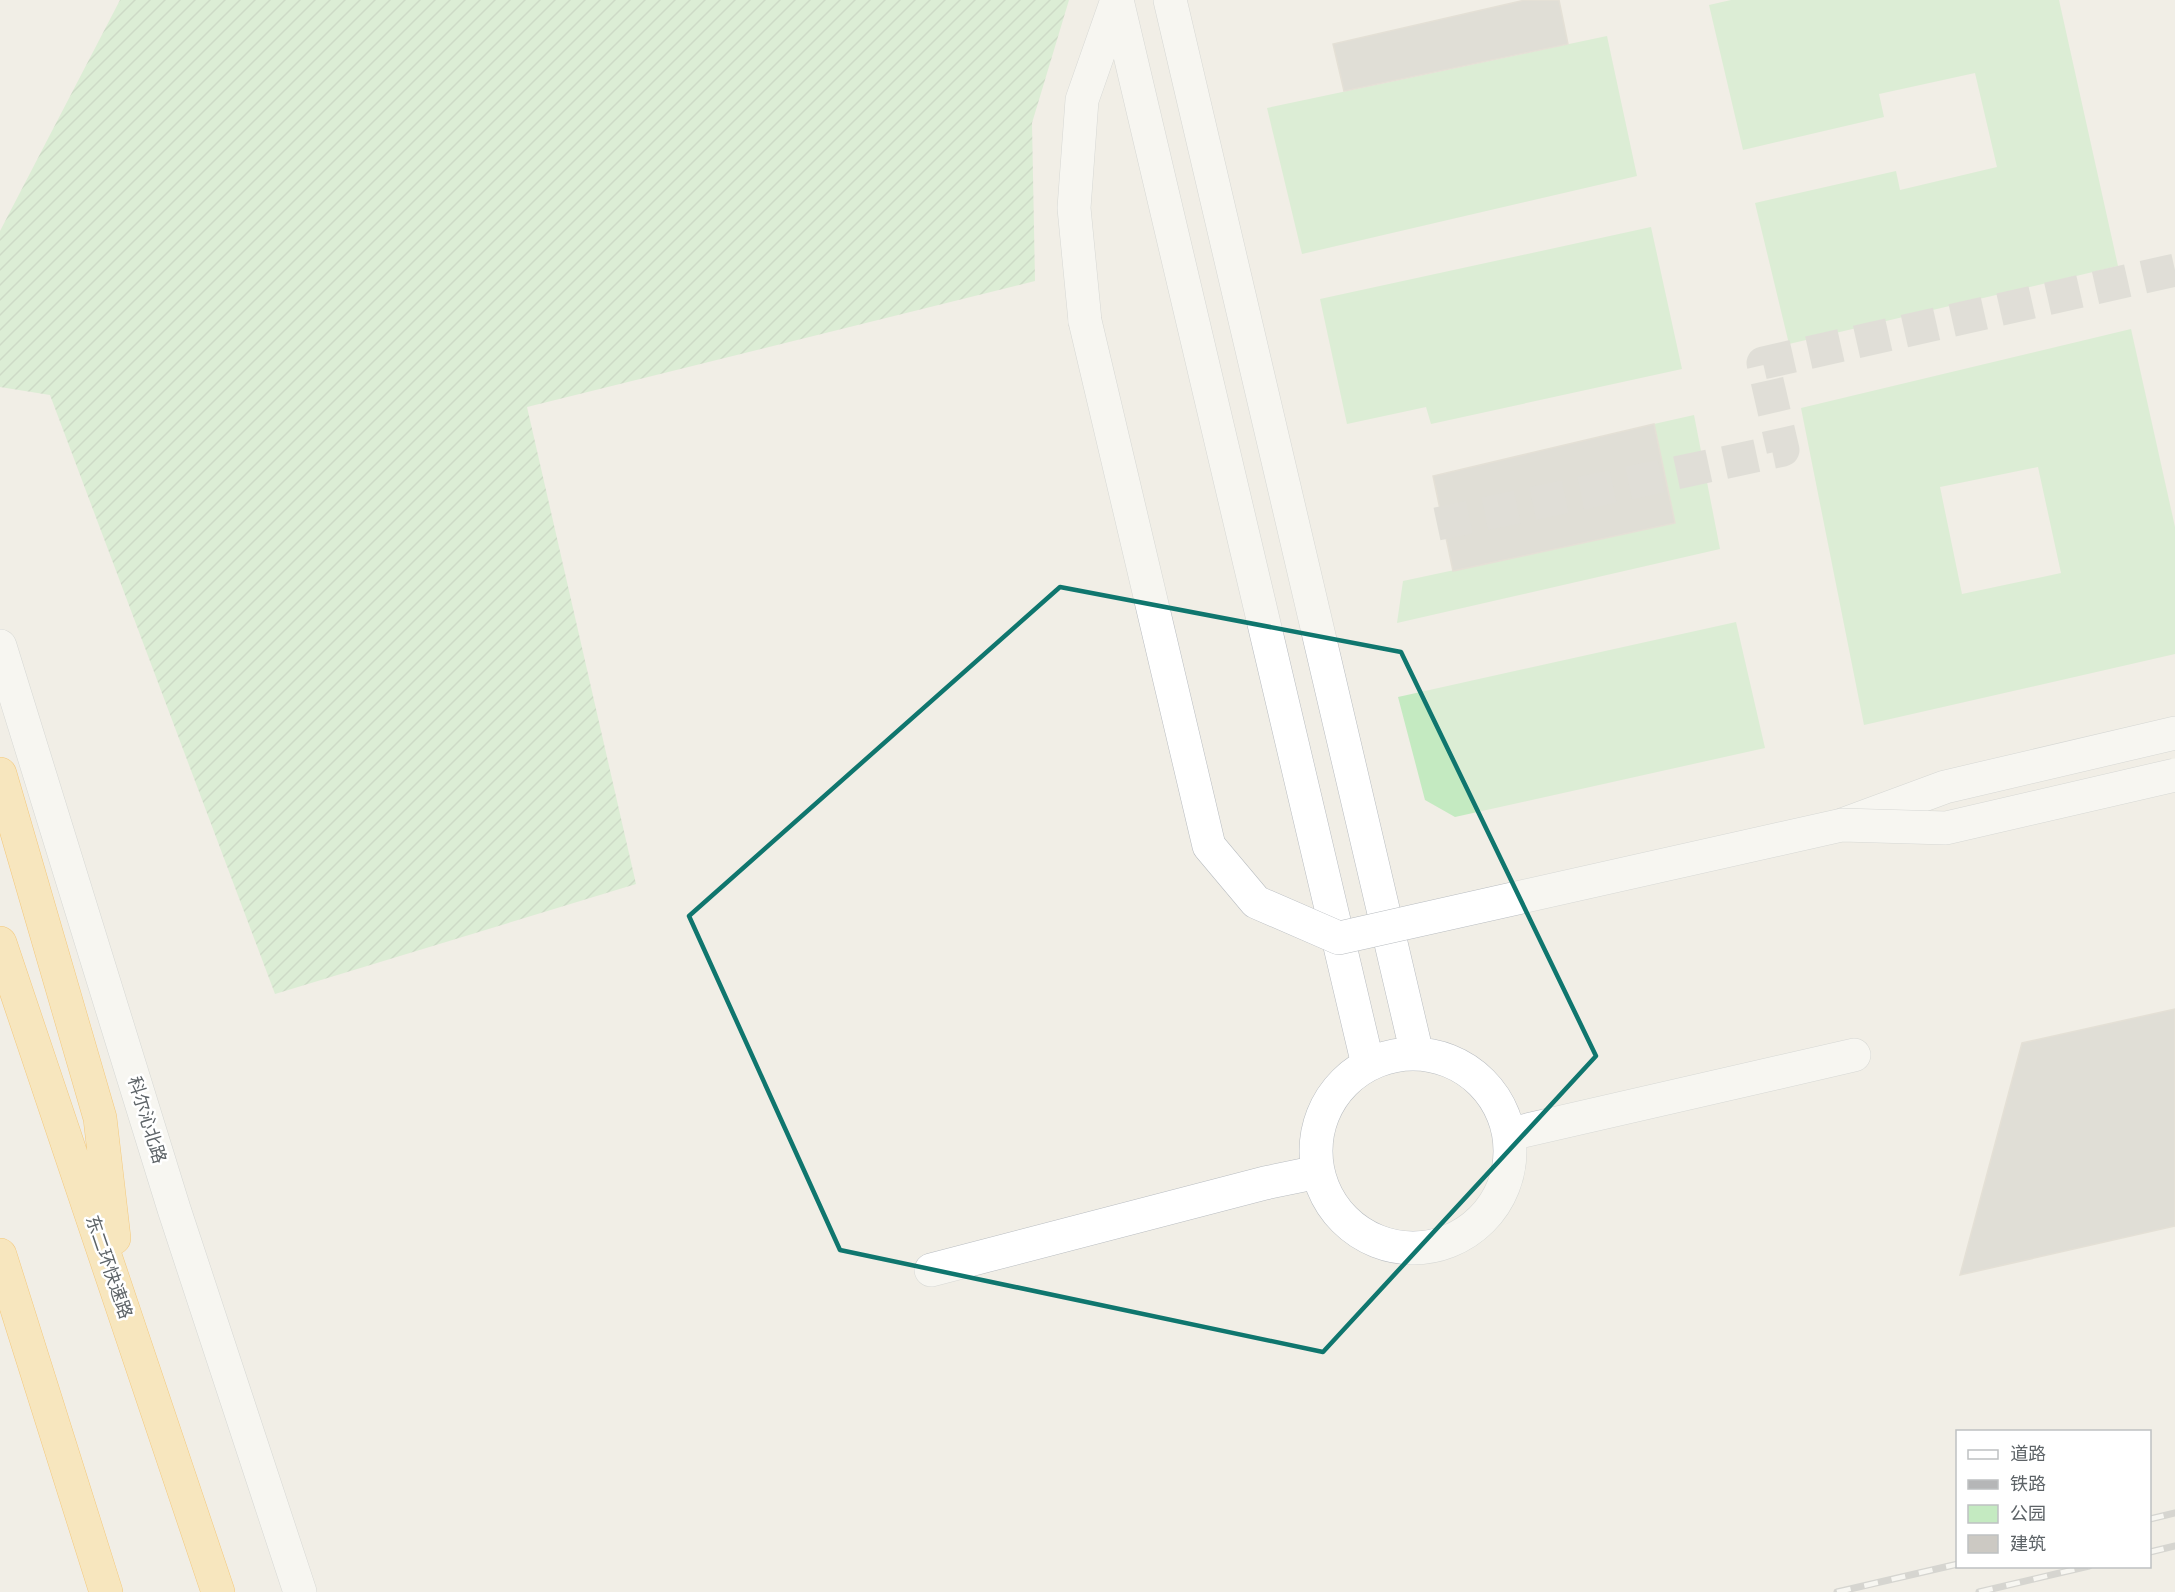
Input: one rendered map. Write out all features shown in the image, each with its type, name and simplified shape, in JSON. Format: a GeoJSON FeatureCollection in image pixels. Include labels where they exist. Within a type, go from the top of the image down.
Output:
{"type":"FeatureCollection","features":[{"type":"Feature","properties":{"kind":"highway"},"geometry":{"type":"LineString","coordinates":[[0,774],[100,1118],[122,1306]]}},
{"type":"Feature","properties":{"kind":"highway","name":"东二环快速路"},"geometry":{"type":"LineString","coordinates":[[0,943],[218,1592]]}},
{"type":"Feature","properties":{"kind":"highway"},"geometry":{"type":"LineString","coordinates":[[0,1256],[106,1592]]}},
{"type":"Feature","properties":{"kind":"highway"},"geometry":{"type":"LineString","coordinates":[[0,1328],[47,1405]]}},
{"type":"Feature","properties":{"kind":"street"},"geometry":{"type":"LineString","coordinates":[[1117,0],[1082,100],[1074,208],[1085,321],[1209,846],[1256,902],[1339,938],[1842,825],[1945,787],[2175,733]]}},
{"type":"Feature","properties":{"kind":"street"},"geometry":{"type":"LineString","coordinates":[[1117,0],[1368,1065]]}},
{"type":"Feature","properties":{"kind":"street"},"geometry":{"type":"LineString","coordinates":[[1170,0],[1417,1054]]}},
{"type":"Feature","properties":{"kind":"street","name":"科尔沁北路"},"geometry":{"type":"LineString","coordinates":[[0,646],[174,1209],[300,1592]]}},
{"type":"Feature","properties":{"kind":"street"},"geometry":{"type":"LineString","coordinates":[[1842,825],[1946,828],[2175,775]]}},
{"type":"Feature","properties":{"kind":"street"},"geometry":{"type":"LineString","coordinates":[[1396,1054],[1417,1054],[1426,1054],[1456,1062],[1481,1080],[1500,1104],[1510,1134],[1511,1163],[1502,1193],[1485,1218],[1461,1237],[1429,1248],[1395,1247],[1363,1236],[1337,1214],[1320,1184],[1314,1150],[1321,1117],[1338,1088],[1368,1065],[1396,1054]]}},
{"type":"Feature","properties":{"kind":"street"},"geometry":{"type":"LineString","coordinates":[[1510,1134],[1854,1055]]}},
{"type":"Feature","properties":{"kind":"street"},"geometry":{"type":"LineString","coordinates":[[931,1270],[1264,1183],[1318,1172]]}},
{"type":"Feature","properties":{"kind":"highlighted area"},"geometry":{"type":"Polygon","coordinates":[[[1060,587],[1401,652],[1596,1056],[1323,1352],[840,1250],[689,916],[1060,587]]]}},
{"type":"Feature","properties":{"kind":"green space"},"geometry":{"type":"Polygon","coordinates":[[[120,0],[1069,0],[1032,123],[1035,281],[527,407],[636,884],[275,994],[50,395],[0,387],[0,231],[120,0]]]}},
{"type":"Feature","properties":{"kind":"green space"},"geometry":{"type":"Polygon","coordinates":[[[1731,0],[2059,0],[2118,266],[1789,344],[1755,203],[1896,171],[1900,190],[1997,167],[1975,73],[1879,94],[1884,117],[1743,150],[1709,5],[1731,0]]]}},
{"type":"Feature","properties":{"kind":"green space"},"geometry":{"type":"Polygon","coordinates":[[[1607,36],[1637,176],[1302,254],[1267,108],[1607,36]]]}},
{"type":"Feature","properties":{"kind":"green space"},"geometry":{"type":"Polygon","coordinates":[[[1651,227],[1682,369],[1431,424],[1426,407],[1347,424],[1320,299],[1651,227]]]}},
{"type":"Feature","properties":{"kind":"green space"},"geometry":{"type":"Polygon","coordinates":[[[2131,329],[2175,527],[2175,654],[1864,725],[1801,408],[2131,329]],[[2038,467],[1940,487],[1962,594],[2061,573],[2038,467]]]}},
{"type":"Feature","properties":{"kind":"green space"},"geometry":{"type":"Polygon","coordinates":[[[1694,415],[1720,549],[1397,623],[1403,581],[1675,523],[1654,424],[1694,415]]]}},
{"type":"Feature","properties":{"kind":"green space"},"geometry":{"type":"Polygon","coordinates":[[[1736,622],[1765,748],[1455,817],[1425,800],[1398,697],[1736,622]]]}},
{"type":"Feature","properties":{"kind":"building"},"geometry":{"type":"Polygon","coordinates":[[[1525,0],[1559,0],[1568,44],[1344,91],[1333,44],[1525,0]]]}},
{"type":"Feature","properties":{"kind":"building"},"geometry":{"type":"Polygon","coordinates":[[[1654,424],[1675,523],[1453,571],[1433,476],[1654,424]]]}},
{"type":"Feature","properties":{"kind":"building"},"geometry":{"type":"Polygon","coordinates":[[[2175,1009],[2175,1226],[1960,1275],[2022,1043],[2175,1009]]]}},
{"type":"Feature","properties":{"kind":"tunnel"},"geometry":{"type":"LineString","coordinates":[[1437,524],[1783,450],[1763,363],[2175,270]]}},
{"type":"Feature","properties":{"kind":"railway"},"geometry":{"type":"LineString","coordinates":[[2151,1519],[2175,1513]]}},
{"type":"Feature","properties":{"kind":"railway"},"geometry":{"type":"LineString","coordinates":[[2151,1552],[2175,1546]]}},
{"type":"Feature","properties":{"kind":"railway"},"geometry":{"type":"LineString","coordinates":[[1837,1592],[1956,1564]]}},
{"type":"Feature","properties":{"kind":"railway"},"geometry":{"type":"LineString","coordinates":[[1979,1592],[2081,1568]]}}]}
